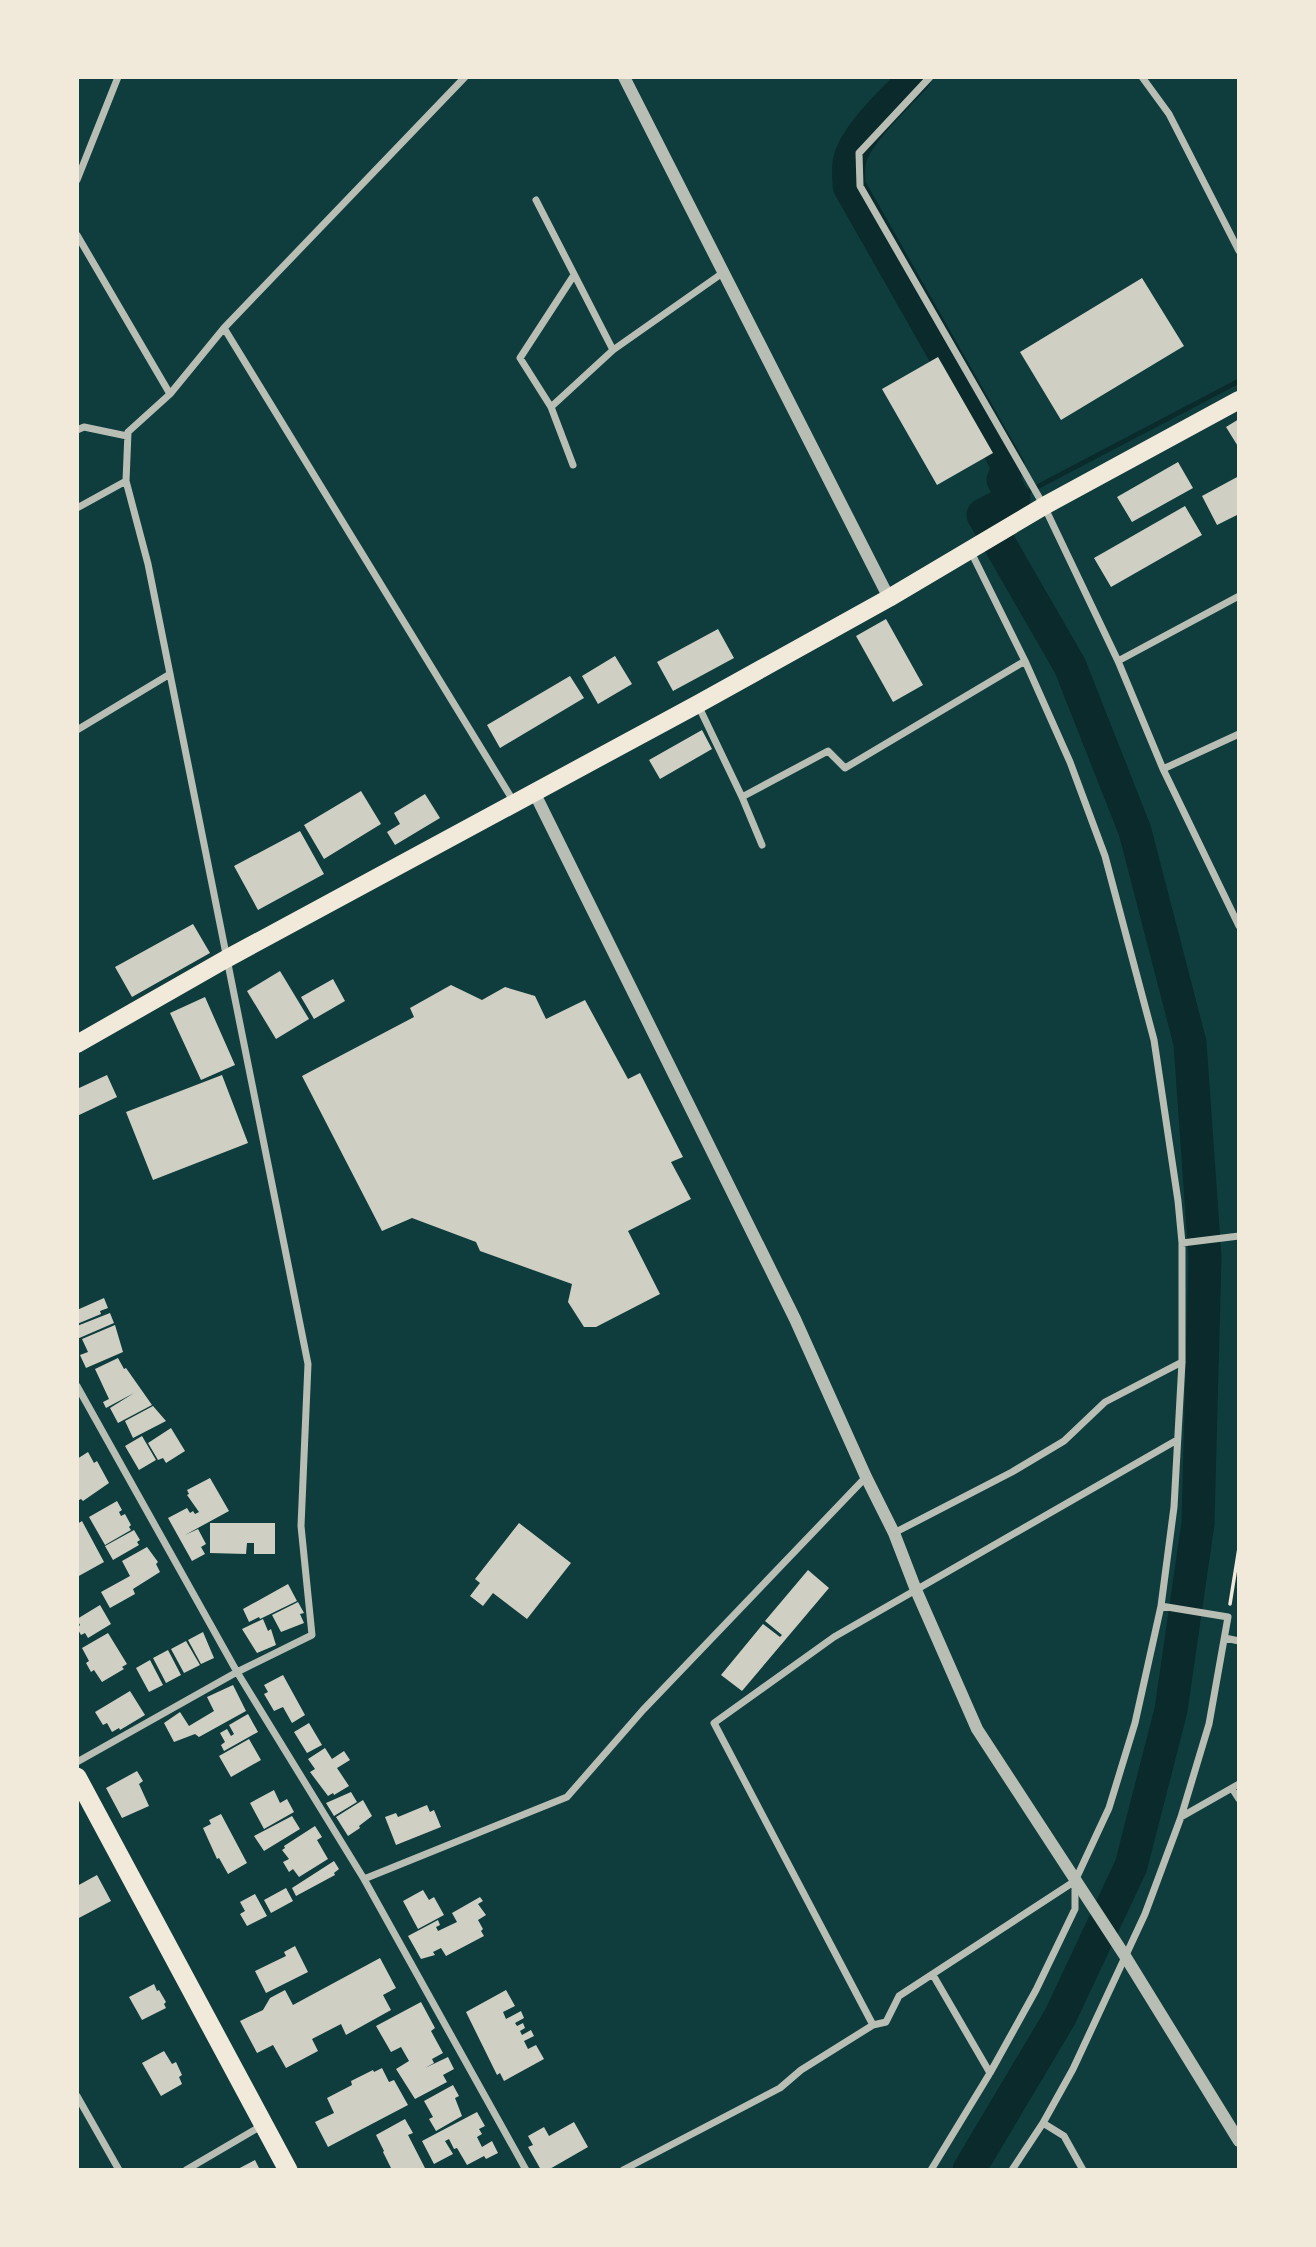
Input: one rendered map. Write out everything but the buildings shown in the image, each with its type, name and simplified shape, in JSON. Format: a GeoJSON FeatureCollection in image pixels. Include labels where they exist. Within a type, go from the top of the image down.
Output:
{"type":"FeatureCollection","features":[{"type":"Feature","properties":{"kind":"highway"},"geometry":{"type":"LineString","coordinates":[[77,1777],[288,2170]]}},
{"type":"Feature","properties":{"kind":"main road"},"geometry":{"type":"LineString","coordinates":[[77,1044],[226,959],[698,704],[889,598],[1039,509],[1239,400]]}},
{"type":"Feature","properties":{"kind":"street"},"geometry":{"type":"LineString","coordinates":[[77,180],[118,77]]}},
{"type":"Feature","properties":{"kind":"street"},"geometry":{"type":"LineString","coordinates":[[77,1762],[237,1672],[312,1635],[301,1526],[308,1364],[149,564],[126,481],[127,436],[128,432],[170,394],[224,328],[465,77]]}},
{"type":"Feature","properties":{"kind":"street"},"geometry":{"type":"LineString","coordinates":[[624,77],[889,598]]}},
{"type":"Feature","properties":{"kind":"street"},"geometry":{"type":"LineString","coordinates":[[930,77],[859,153],[859,186],[1039,509],[1118,661],[1163,769],[1239,926]]}},
{"type":"Feature","properties":{"kind":"street"},"geometry":{"type":"LineString","coordinates":[[1142,77],[1169,114],[1239,251]]}},
{"type":"Feature","properties":{"kind":"street"},"geometry":{"type":"LineString","coordinates":[[536,200],[613,350]]}},
{"type":"Feature","properties":{"kind":"street"},"geometry":{"type":"LineString","coordinates":[[77,235],[170,394]]}},
{"type":"Feature","properties":{"kind":"street"},"geometry":{"type":"LineString","coordinates":[[551,407],[613,350],[724,272]]}},
{"type":"Feature","properties":{"kind":"street"},"geometry":{"type":"LineString","coordinates":[[573,465],[551,407],[520,358],[574,275]]}},
{"type":"Feature","properties":{"kind":"street"},"geometry":{"type":"LineString","coordinates":[[224,328],[514,803]]}},
{"type":"Feature","properties":{"kind":"street"},"geometry":{"type":"LineString","coordinates":[[77,430],[83,427],[127,436]]}},
{"type":"Feature","properties":{"kind":"street"},"geometry":{"type":"LineString","coordinates":[[77,508],[126,481]]}},
{"type":"Feature","properties":{"kind":"street"},"geometry":{"type":"LineString","coordinates":[[934,2169],[1036,1990],[1075,1909],[1075,1881],[1110,1808],[1135,1723],[1161,1606],[1174,1507],[1182,1362],[1182,1244],[1154,1040],[1105,856],[1070,762],[973,548]]}},
{"type":"Feature","properties":{"kind":"street"},"geometry":{"type":"LineString","coordinates":[[1118,661],[1239,596]]}},
{"type":"Feature","properties":{"kind":"street"},"geometry":{"type":"LineString","coordinates":[[741,797],[828,751],[845,768],[1025,661]]}},
{"type":"Feature","properties":{"kind":"street"},"geometry":{"type":"LineString","coordinates":[[77,730],[170,674]]}},
{"type":"Feature","properties":{"kind":"street"},"geometry":{"type":"LineString","coordinates":[[698,704],[762,845]]}},
{"type":"Feature","properties":{"kind":"street"},"geometry":{"type":"LineString","coordinates":[[1163,769],[1239,734]]}},
{"type":"Feature","properties":{"kind":"street"},"geometry":{"type":"LineString","coordinates":[[534,792],[795,1319],[894,1533],[977,1730],[1125,1956],[1239,2141]]}},
{"type":"Feature","properties":{"kind":"street"},"geometry":{"type":"LineString","coordinates":[[1182,1244],[1239,1236]]}},
{"type":"Feature","properties":{"kind":"street"},"geometry":{"type":"LineString","coordinates":[[894,1533],[1043,1454],[1064,1441],[1105,1402],[1182,1362]]}},
{"type":"Feature","properties":{"kind":"street"},"geometry":{"type":"LineString","coordinates":[[77,1386],[237,1672],[364,1880],[526,2170]]}},
{"type":"Feature","properties":{"kind":"street"},"geometry":{"type":"LineString","coordinates":[[873,2025],[714,1723],[834,1637],[1177,1440]]}},
{"type":"Feature","properties":{"kind":"street"},"geometry":{"type":"LineString","coordinates":[[364,1880],[568,1797],[643,1710],[866,1477]]}},
{"type":"Feature","properties":{"kind":"street"},"geometry":{"type":"LineString","coordinates":[[1012,2170],[1043,2123],[1116,1980],[1145,1914],[1181,1817],[1209,1724],[1228,1617],[1161,1606]]}},
{"type":"Feature","properties":{"kind":"street"},"geometry":{"type":"LineString","coordinates":[[1225,1638],[1239,1641]]}},
{"type":"Feature","properties":{"kind":"street"},"geometry":{"type":"LineString","coordinates":[[1181,1817],[1236,1786],[1239,1799]]}},
{"type":"Feature","properties":{"kind":"street"},"geometry":{"type":"LineString","coordinates":[[623,2170],[780,2088],[801,2070],[873,2025],[886,2022],[899,1996],[1075,1881]]}},
{"type":"Feature","properties":{"kind":"street"},"geometry":{"type":"LineString","coordinates":[[933,1975],[990,2073]]}},
{"type":"Feature","properties":{"kind":"street"},"geometry":{"type":"LineString","coordinates":[[77,2096],[119,2170]]}},
{"type":"Feature","properties":{"kind":"street"},"geometry":{"type":"LineString","coordinates":[[1043,2123],[1064,2136],[1083,2170]]}},
{"type":"Feature","properties":{"kind":"street"},"geometry":{"type":"LineString","coordinates":[[186,2170],[263,2125]]}},
{"type":"Feature","properties":{"kind":"path"},"geometry":{"type":"LineString","coordinates":[[1228,1617],[1239,1548]]}},
{"type":"Feature","properties":{"kind":"waterway"},"geometry":{"type":"LineString","coordinates":[[915,77],[857,143],[849,161],[849,186],[1008,466],[1003,480],[1014,499],[983,515],[1070,666],[1135,831],[1190,1043],[1205,1257],[1198,1523],[1171,1710],[1131,1866],[1060,2017],[969,2170]]}},
{"type":"Feature","properties":{"kind":"waterway"},"geometry":{"type":"LineString","coordinates":[[1014,499],[1239,381]]}}]}
